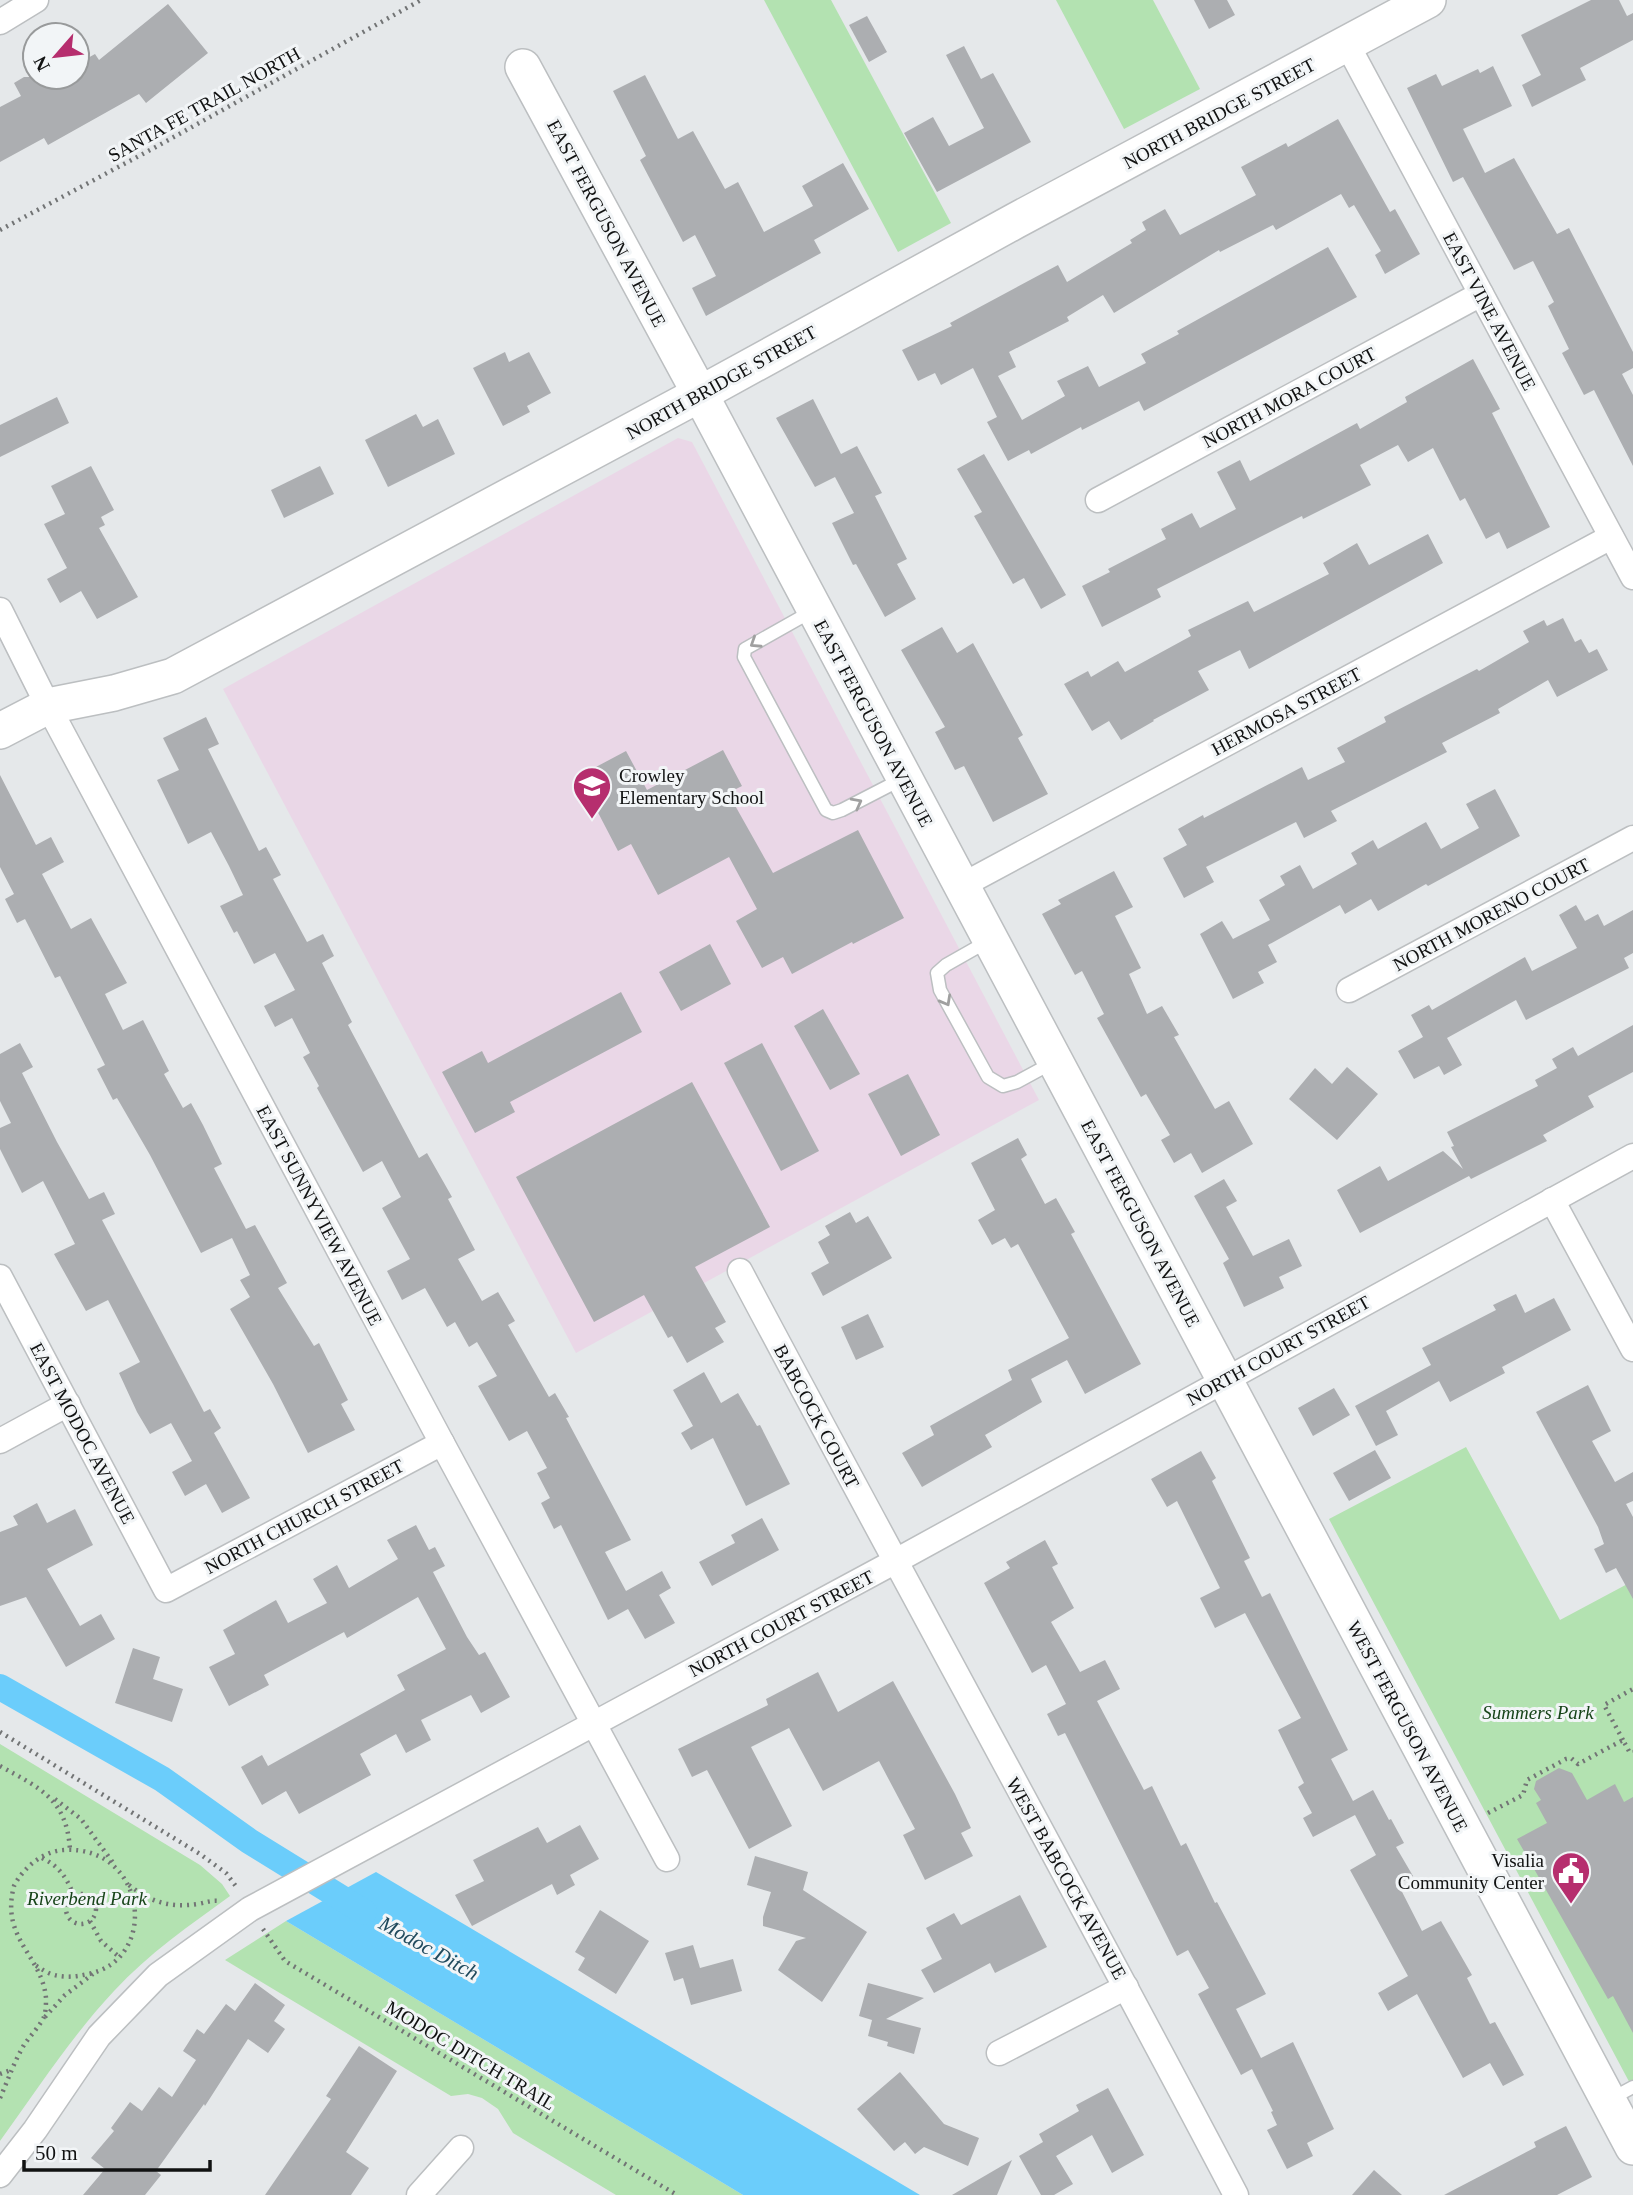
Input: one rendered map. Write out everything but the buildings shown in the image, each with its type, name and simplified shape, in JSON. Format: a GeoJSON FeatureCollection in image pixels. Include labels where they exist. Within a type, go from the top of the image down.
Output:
{"type":"FeatureCollection","features":[{"type":"Feature","properties":{"kind":"street"},"geometry":{"type":"LineString","coordinates":[[0,22],[36,0]]}},
{"type":"Feature","properties":{"kind":"street","name":"NORTH BRIDGE STREET"},"geometry":{"type":"LineString","coordinates":[[0,731],[48,706],[114,693],[173,676],[1428,0]]}},
{"type":"Feature","properties":{"kind":"street","name":"EAST VINE AVENUE"},"geometry":{"type":"LineString","coordinates":[[1347,44],[1633,577]]}},
{"type":"Feature","properties":{"kind":"street","name":"EAST FERGUSON AVENUE"},"geometry":{"type":"LineString","coordinates":[[523,67],[700,394],[1223,1380]]}},
{"type":"Feature","properties":{"kind":"street","name":"NORTH MORA COURT"},"geometry":{"type":"LineString","coordinates":[[1098,500],[1480,294]]}},
{"type":"Feature","properties":{"kind":"street","name":"HERMOSA STREET"},"geometry":{"type":"LineString","coordinates":[[961,886],[1611,537]]}},
{"type":"Feature","properties":{"kind":"street","name":"EAST SUNNYVIEW AVENUE"},"geometry":{"type":"LineString","coordinates":[[0,610],[48,706],[667,1859]]}},
{"type":"Feature","properties":{"kind":"street","name":"NORTH MORENO COURT"},"geometry":{"type":"LineString","coordinates":[[1349,990],[1633,838]]}},
{"type":"Feature","properties":{"kind":"street","name":"NORTH COURT STREET"},"geometry":{"type":"LineString","coordinates":[[0,2175],[35,2130],[99,2036],[158,1975],[255,1906],[894,1562],[1633,1156]]}},
{"type":"Feature","properties":{"kind":"street"},"geometry":{"type":"LineString","coordinates":[[1552,1200],[1633,1349]]}},
{"type":"Feature","properties":{"kind":"street","name":"BABCOCK COURT"},"geometry":{"type":"LineString","coordinates":[[740,1270],[894,1562]]}},
{"type":"Feature","properties":{"kind":"street","name":"EAST MODOC AVENUE"},"geometry":{"type":"LineString","coordinates":[[0,1277],[166,1590]]}},
{"type":"Feature","properties":{"kind":"street","name":"WEST FERGUSON AVENUE"},"geometry":{"type":"LineString","coordinates":[[1223,1380],[1462,1827],[1621,2093],[1633,2147]]}},
{"type":"Feature","properties":{"kind":"street"},"geometry":{"type":"LineString","coordinates":[[0,1441],[68,1404]]}},
{"type":"Feature","properties":{"kind":"street","name":"NORTH CHURCH STREET"},"geometry":{"type":"LineString","coordinates":[[166,1590],[442,1443]]}},
{"type":"Feature","properties":{"kind":"street","name":"WEST BABCOCK AVENUE"},"geometry":{"type":"LineString","coordinates":[[894,1562],[1236,2195]]}},
{"type":"Feature","properties":{"kind":"street"},"geometry":{"type":"LineString","coordinates":[[999,2053],[1126,1987]]}},
{"type":"Feature","properties":{"kind":"street"},"geometry":{"type":"LineString","coordinates":[[419,2195],[461,2148]]}},
{"type":"Feature","properties":{"kind":"lane"},"geometry":{"type":"LineString","coordinates":[[814,609],[753,643],[745,649],[744,657],[826,810],[833,813],[842,810],[904,778]]}},
{"type":"Feature","properties":{"kind":"lane"},"geometry":{"type":"LineString","coordinates":[[990,939],[937,973],[940,990],[988,1077],[1003,1086],[1017,1082],[1055,1061]]}},
{"type":"Feature","properties":{"kind":"path","name":"SANTA FE TRAIL NORTH"},"geometry":{"type":"LineString","coordinates":[[0,230],[421,0]]}},
{"type":"Feature","properties":{"kind":"path"},"geometry":{"type":"LineString","coordinates":[[1633,1689],[1604,1705],[1630,1754],[1633,1752]]}},
{"type":"Feature","properties":{"kind":"path","name":"MODOC DITCH TRAIL"},"geometry":{"type":"LineString","coordinates":[[0,1732],[200,1854],[226,1873],[255,1906],[285,1961],[677,2195]]}},
{"type":"Feature","properties":{"kind":"path"},"geometry":{"type":"LineString","coordinates":[[1462,1827],[1523,1795],[1527,1780],[1537,1774],[1566,1759],[1571,1758],[1578,1765],[1623,1740]]}},
{"type":"Feature","properties":{"kind":"path"},"geometry":{"type":"LineString","coordinates":[[0,1766],[39,1787],[69,1808],[81,1819],[129,1884],[144,1897],[166,1905],[179,1906],[215,1900],[255,1906]]}},
{"type":"Feature","properties":{"kind":"path"},"geometry":{"type":"LineString","coordinates":[[51,1796],[60,1808],[67,1826],[70,1850]]}},
{"type":"Feature","properties":{"kind":"path"},"geometry":{"type":"LineString","coordinates":[[45,2018],[46,1999],[43,1984],[32,1963],[18,1947],[9,1927],[8,1906],[14,1887],[24,1870],[41,1857],[60,1850],[80,1850],[100,1856],[117,1867]]}},
{"type":"Feature","properties":{"kind":"path"},"geometry":{"type":"LineString","coordinates":[[41,1857],[63,1872],[74,1896]]}},
{"type":"Feature","properties":{"kind":"path"},"geometry":{"type":"LineString","coordinates":[[0,2098],[26,2042],[45,2018],[65,1995],[113,1962],[127,1946],[135,1925],[135,1904],[129,1884]]}},
{"type":"Feature","properties":{"kind":"path"},"geometry":{"type":"LineString","coordinates":[[84,1894],[92,1899],[96,1908],[90,1921],[80,1924],[68,1916],[68,1902],[74,1896],[84,1894]]}},
{"type":"Feature","properties":{"kind":"path"},"geometry":{"type":"LineString","coordinates":[[90,1921],[101,1941],[118,1956]]}},
{"type":"Feature","properties":{"kind":"path"},"geometry":{"type":"LineString","coordinates":[[32,1963],[51,1974],[62,1976],[94,1973]]}},
{"type":"Feature","properties":{"kind":"path"},"geometry":{"type":"LineString","coordinates":[[0,2074],[11,2070]]}},
{"type":"Feature","properties":{"kind":"shaded area","name":"Crowley Elementary School"},"geometry":{"type":"Polygon","coordinates":[[[678,438],[692,442],[1039,1100],[576,1353],[223,689],[678,438]]]}},
{"type":"Feature","properties":{"kind":"green space"},"geometry":{"type":"Polygon","coordinates":[[[764,0],[831,0],[951,223],[898,252],[764,0]]]}},
{"type":"Feature","properties":{"kind":"green space"},"geometry":{"type":"Polygon","coordinates":[[[1056,0],[1153,0],[1200,89],[1124,129],[1056,0]]]}},
{"type":"Feature","properties":{"kind":"green space","name":"Summers Park"},"geometry":{"type":"Polygon","coordinates":[[[1466,1447],[1560,1620],[1633,1581],[1633,2089],[1329,1519],[1466,1447]]]}},
{"type":"Feature","properties":{"kind":"green space","name":"Riverbend Park"},"geometry":{"type":"Polygon","coordinates":[[[0,1744],[200,1865],[222,1884],[230,1896],[155,1952],[127,1977],[69,2045],[0,2141],[0,1744]]]}},
{"type":"Feature","properties":{"kind":"green space"},"geometry":{"type":"Polygon","coordinates":[[[286,1921],[743,2195],[616,2195],[513,2133],[498,2109],[482,2098],[468,2094],[451,2096],[225,1960],[286,1921]]]}},
{"type":"Feature","properties":{"kind":"water"},"geometry":{"type":"Polygon","coordinates":[[[376,1872],[920,2195],[743,2195],[286,1921],[376,1872]]]}},
{"type":"Feature","properties":{"kind":"waterway","name":"Modoc Ditch"},"geometry":{"type":"LineString","coordinates":[[0,1687],[162,1779],[249,1841],[364,1912]]}},
{"type":"Feature","properties":{"kind":"place","name":"Crowley Elementary School"},"geometry":{"type":"Point","coordinates":[592,820]}},
{"type":"Feature","properties":{"kind":"place","name":"Visalia Community Center"},"geometry":{"type":"Point","coordinates":[1571,1905]}}]}
